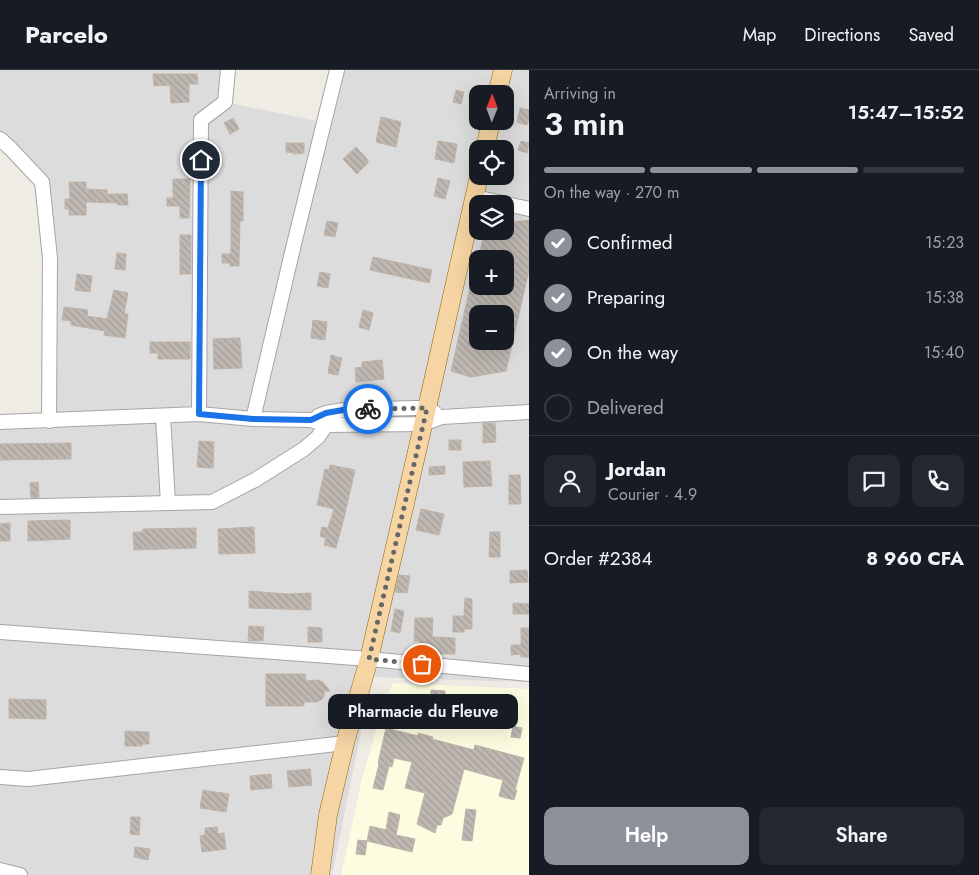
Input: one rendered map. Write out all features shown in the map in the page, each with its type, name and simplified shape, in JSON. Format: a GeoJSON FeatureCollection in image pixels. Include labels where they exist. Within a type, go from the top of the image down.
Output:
{"type":"FeatureCollection","features":[{"type":"Feature","properties":{"kind":"main road"},"geometry":{"type":"LineString","coordinates":[[499,85],[503,70]]}},
{"type":"Feature","properties":{"kind":"main road"},"geometry":{"type":"LineString","coordinates":[[320,875],[328,815],[345,743],[369,659],[431,417],[469,227]]}},
{"type":"Feature","properties":{"kind":"street"},"geometry":{"type":"LineString","coordinates":[[199,414],[201,120],[225,102],[228,70]]}},
{"type":"Feature","properties":{"kind":"street"},"geometry":{"type":"LineString","coordinates":[[253,419],[294,244],[338,70]]}},
{"type":"Feature","properties":{"kind":"street"},"geometry":{"type":"LineString","coordinates":[[0,139],[42,182],[50,258],[50,420]]}},
{"type":"Feature","properties":{"kind":"street"},"geometry":{"type":"LineString","coordinates":[[514,206],[529,209]]}},
{"type":"Feature","properties":{"kind":"street"},"geometry":{"type":"LineString","coordinates":[[0,422],[199,414],[253,419],[311,420],[326,419],[343,410],[431,417],[529,412]]}},
{"type":"Feature","properties":{"kind":"street"},"geometry":{"type":"LineString","coordinates":[[163,416],[168,503]]}},
{"type":"Feature","properties":{"kind":"street"},"geometry":{"type":"LineString","coordinates":[[0,507],[212,502],[255,480],[304,449],[318,437],[326,419]]}},
{"type":"Feature","properties":{"kind":"street"},"geometry":{"type":"LineString","coordinates":[[0,632],[369,659],[529,674]]}},
{"type":"Feature","properties":{"kind":"street"},"geometry":{"type":"LineString","coordinates":[[0,777],[28,779],[345,743]]}},
{"type":"Feature","properties":{"kind":"street"},"geometry":{"type":"LineString","coordinates":[[0,870],[20,875]]}},
{"type":"Feature","properties":{"kind":"shaded area"},"geometry":{"type":"Polygon","coordinates":[[[0,70],[226,70],[224,102],[327,123],[340,70],[529,70],[529,682],[372,677],[332,875],[24,875],[0,868],[0,430],[51,428],[51,259],[43,182],[0,137],[0,70]]]}},
{"type":"Feature","properties":{"kind":"shaded area"},"geometry":{"type":"Polygon","coordinates":[[[393,683],[529,689],[529,875],[341,875],[362,779],[385,700],[393,683]]]}},
{"type":"Feature","properties":{"kind":"building"},"geometry":{"type":"Polygon","coordinates":[[[153,74],[197,74],[198,84],[189,84],[189,102],[171,103],[170,85],[154,86],[153,74]]]}},
{"type":"Feature","properties":{"kind":"building"},"geometry":{"type":"Polygon","coordinates":[[[456,90],[464,92],[461,104],[453,102],[456,90]]]}},
{"type":"Feature","properties":{"kind":"building"},"geometry":{"type":"Polygon","coordinates":[[[520,108],[529,110],[527,125],[517,122],[520,108]]]}},
{"type":"Feature","properties":{"kind":"building"},"geometry":{"type":"Polygon","coordinates":[[[381,117],[401,122],[396,147],[376,142],[381,117]]]}},
{"type":"Feature","properties":{"kind":"building"},"geometry":{"type":"Polygon","coordinates":[[[233,118],[239,129],[230,134],[224,123],[233,118]]]}},
{"type":"Feature","properties":{"kind":"building"},"geometry":{"type":"Polygon","coordinates":[[[438,141],[457,144],[454,163],[435,159],[438,141]]]}},
{"type":"Feature","properties":{"kind":"building"},"geometry":{"type":"Polygon","coordinates":[[[521,141],[529,143],[527,153],[518,150],[521,141]]]}},
{"type":"Feature","properties":{"kind":"building"},"geometry":{"type":"Polygon","coordinates":[[[286,143],[304,143],[304,153],[294,154],[286,152],[286,143]]]}},
{"type":"Feature","properties":{"kind":"building"},"geometry":{"type":"Polygon","coordinates":[[[356,147],[368,160],[368,163],[357,174],[343,159],[356,147]]]}},
{"type":"Feature","properties":{"kind":"building"},"geometry":{"type":"Polygon","coordinates":[[[438,178],[450,181],[445,199],[434,196],[438,178]]]}},
{"type":"Feature","properties":{"kind":"building"},"geometry":{"type":"Polygon","coordinates":[[[173,179],[190,179],[189,218],[180,218],[180,206],[167,206],[167,198],[173,198],[173,179]]]}},
{"type":"Feature","properties":{"kind":"building"},"geometry":{"type":"Polygon","coordinates":[[[69,182],[86,182],[86,189],[107,190],[107,194],[127,194],[128,205],[86,202],[86,215],[69,215],[69,209],[65,209],[65,199],[70,199],[69,182]]]}},
{"type":"Feature","properties":{"kind":"building"},"geometry":{"type":"Polygon","coordinates":[[[231,191],[243,192],[243,221],[240,221],[239,266],[230,266],[230,263],[222,263],[222,254],[231,254],[231,191]]]}},
{"type":"Feature","properties":{"kind":"building"},"geometry":{"type":"Polygon","coordinates":[[[529,220],[529,270],[514,336],[514,305],[469,305],[469,350],[511,350],[506,371],[471,377],[451,371],[469,292],[469,295],[514,295],[514,250],[480,250],[483,240],[514,240],[514,222],[529,220]]]}},
{"type":"Feature","properties":{"kind":"building"},"geometry":{"type":"Polygon","coordinates":[[[327,221],[338,223],[335,237],[324,235],[327,221]]]}},
{"type":"Feature","properties":{"kind":"building"},"geometry":{"type":"Polygon","coordinates":[[[180,235],[191,235],[191,274],[180,274],[180,235]]]}},
{"type":"Feature","properties":{"kind":"building"},"geometry":{"type":"Polygon","coordinates":[[[117,253],[126,254],[125,270],[115,269],[117,253]]]}},
{"type":"Feature","properties":{"kind":"building"},"geometry":{"type":"Polygon","coordinates":[[[373,257],[432,270],[429,283],[370,270],[373,257]]]}},
{"type":"Feature","properties":{"kind":"building"},"geometry":{"type":"Polygon","coordinates":[[[320,272],[330,274],[328,288],[317,286],[320,272]]]}},
{"type":"Feature","properties":{"kind":"building"},"geometry":{"type":"Polygon","coordinates":[[[77,274],[92,276],[90,292],[75,290],[77,274]]]}},
{"type":"Feature","properties":{"kind":"building"},"geometry":{"type":"Polygon","coordinates":[[[114,290],[128,293],[124,314],[128,314],[125,338],[104,335],[105,331],[71,325],[71,321],[62,320],[64,307],[88,310],[87,316],[107,319],[114,290]]]}},
{"type":"Feature","properties":{"kind":"building"},"geometry":{"type":"Polygon","coordinates":[[[363,310],[373,313],[369,330],[359,327],[363,310]]]}},
{"type":"Feature","properties":{"kind":"building"},"geometry":{"type":"Polygon","coordinates":[[[313,320],[327,322],[325,340],[311,338],[313,320]]]}},
{"type":"Feature","properties":{"kind":"building"},"geometry":{"type":"Polygon","coordinates":[[[240,338],[242,368],[214,369],[213,339],[240,338]]]}},
{"type":"Feature","properties":{"kind":"building"},"geometry":{"type":"Polygon","coordinates":[[[150,342],[190,342],[190,359],[158,359],[158,353],[150,353],[150,342]]]}},
{"type":"Feature","properties":{"kind":"building"},"geometry":{"type":"Polygon","coordinates":[[[331,355],[342,358],[338,375],[328,373],[331,355]]]}},
{"type":"Feature","properties":{"kind":"building"},"geometry":{"type":"Polygon","coordinates":[[[382,360],[384,379],[356,382],[355,368],[362,367],[362,362],[382,360]]]}},
{"type":"Feature","properties":{"kind":"building"},"geometry":{"type":"Polygon","coordinates":[[[483,423],[495,423],[496,442],[483,443],[483,423]]]}},
{"type":"Feature","properties":{"kind":"building"},"geometry":{"type":"Polygon","coordinates":[[[449,440],[461,440],[461,450],[449,450],[449,440]]]}},
{"type":"Feature","properties":{"kind":"building"},"geometry":{"type":"Polygon","coordinates":[[[199,441],[214,442],[213,468],[197,467],[199,441]]]}},
{"type":"Feature","properties":{"kind":"building"},"geometry":{"type":"Polygon","coordinates":[[[71,443],[71,459],[0,460],[0,444],[71,443]]]}},
{"type":"Feature","properties":{"kind":"building"},"geometry":{"type":"Polygon","coordinates":[[[490,461],[492,486],[464,487],[463,462],[490,461]]]}},
{"type":"Feature","properties":{"kind":"building"},"geometry":{"type":"Polygon","coordinates":[[[330,465],[355,470],[336,548],[324,545],[326,538],[320,536],[322,527],[328,528],[334,509],[317,505],[325,469],[329,470],[330,465]]]}},
{"type":"Feature","properties":{"kind":"building"},"geometry":{"type":"Polygon","coordinates":[[[445,466],[445,474],[429,475],[429,467],[445,466]]]}},
{"type":"Feature","properties":{"kind":"building"},"geometry":{"type":"Polygon","coordinates":[[[509,475],[520,475],[521,504],[509,504],[509,475]]]}},
{"type":"Feature","properties":{"kind":"building"},"geometry":{"type":"Polygon","coordinates":[[[38,482],[39,497],[31,498],[30,483],[38,482]]]}},
{"type":"Feature","properties":{"kind":"building"},"geometry":{"type":"Polygon","coordinates":[[[421,509],[444,514],[439,535],[416,530],[421,509]]]}},
{"type":"Feature","properties":{"kind":"building"},"geometry":{"type":"Polygon","coordinates":[[[70,520],[70,539],[28,541],[28,521],[70,520]]]}},
{"type":"Feature","properties":{"kind":"building"},"geometry":{"type":"Polygon","coordinates":[[[10,523],[10,541],[0,541],[0,524],[10,523]]]}},
{"type":"Feature","properties":{"kind":"building"},"geometry":{"type":"Polygon","coordinates":[[[254,527],[255,553],[219,554],[218,529],[254,527]]]}},
{"type":"Feature","properties":{"kind":"building"},"geometry":{"type":"Polygon","coordinates":[[[196,528],[196,548],[134,550],[133,532],[143,532],[143,529],[196,528]]]}},
{"type":"Feature","properties":{"kind":"building"},"geometry":{"type":"Polygon","coordinates":[[[490,532],[500,532],[500,557],[489,557],[490,532]]]}},
{"type":"Feature","properties":{"kind":"building"},"geometry":{"type":"Polygon","coordinates":[[[527,570],[528,582],[510,583],[510,571],[527,570]]]}},
{"type":"Feature","properties":{"kind":"building"},"geometry":{"type":"Polygon","coordinates":[[[399,575],[410,576],[407,593],[395,592],[399,575]]]}},
{"type":"Feature","properties":{"kind":"building"},"geometry":{"type":"Polygon","coordinates":[[[249,591],[288,594],[311,593],[311,610],[249,608],[249,591]]]}},
{"type":"Feature","properties":{"kind":"building"},"geometry":{"type":"Polygon","coordinates":[[[465,598],[472,599],[472,629],[464,629],[464,632],[453,632],[453,616],[464,616],[465,598]]]}},
{"type":"Feature","properties":{"kind":"building"},"geometry":{"type":"Polygon","coordinates":[[[513,603],[529,604],[529,614],[513,614],[513,603]]]}},
{"type":"Feature","properties":{"kind":"building"},"geometry":{"type":"Polygon","coordinates":[[[395,609],[404,611],[400,633],[391,631],[395,609]]]}},
{"type":"Feature","properties":{"kind":"building"},"geometry":{"type":"Polygon","coordinates":[[[415,618],[433,618],[432,637],[455,638],[455,654],[419,654],[420,641],[414,641],[415,618]]]}},
{"type":"Feature","properties":{"kind":"building"},"geometry":{"type":"Polygon","coordinates":[[[249,626],[264,627],[263,641],[248,641],[249,626]]]}},
{"type":"Feature","properties":{"kind":"building"},"geometry":{"type":"Polygon","coordinates":[[[308,627],[322,628],[322,642],[308,642],[308,627]]]}},
{"type":"Feature","properties":{"kind":"building"},"geometry":{"type":"Polygon","coordinates":[[[521,628],[529,628],[529,657],[521,657],[521,654],[511,655],[511,645],[521,645],[521,628]]]}},
{"type":"Feature","properties":{"kind":"building"},"geometry":{"type":"Polygon","coordinates":[[[266,674],[305,674],[306,681],[317,680],[323,682],[330,691],[324,691],[324,697],[321,700],[304,702],[304,706],[266,706],[266,674]]]}},
{"type":"Feature","properties":{"kind":"building"},"geometry":{"type":"Polygon","coordinates":[[[431,690],[445,691],[444,707],[430,706],[431,690]]]}},
{"type":"Feature","properties":{"kind":"building"},"geometry":{"type":"Polygon","coordinates":[[[9,699],[46,700],[46,719],[9,718],[9,699]]]}},
{"type":"Feature","properties":{"kind":"building"},"geometry":{"type":"Polygon","coordinates":[[[513,726],[522,728],[520,738],[511,737],[513,726]]]}},
{"type":"Feature","properties":{"kind":"building"},"geometry":{"type":"Polygon","coordinates":[[[386,728],[418,736],[418,733],[433,737],[432,739],[474,750],[475,745],[524,758],[514,800],[499,796],[503,780],[464,769],[452,814],[443,818],[441,825],[437,825],[435,833],[417,824],[425,793],[405,788],[412,762],[394,758],[392,767],[389,766],[383,790],[373,788],[386,728]]]}},
{"type":"Feature","properties":{"kind":"building"},"geometry":{"type":"Polygon","coordinates":[[[125,731],[149,732],[149,744],[125,746],[125,731]]]}},
{"type":"Feature","properties":{"kind":"building"},"geometry":{"type":"Polygon","coordinates":[[[310,769],[312,785],[289,787],[287,771],[310,769]]]}},
{"type":"Feature","properties":{"kind":"building"},"geometry":{"type":"Polygon","coordinates":[[[271,774],[272,788],[251,790],[250,776],[271,774]]]}},
{"type":"Feature","properties":{"kind":"building"},"geometry":{"type":"Polygon","coordinates":[[[203,790],[229,794],[226,812],[200,808],[203,790]]]}},
{"type":"Feature","properties":{"kind":"building"},"geometry":{"type":"Polygon","coordinates":[[[466,809],[476,810],[472,841],[462,840],[466,809]]]}},
{"type":"Feature","properties":{"kind":"building"},"geometry":{"type":"Polygon","coordinates":[[[389,812],[400,815],[396,835],[415,839],[412,852],[367,841],[370,826],[386,830],[389,812]]]}},
{"type":"Feature","properties":{"kind":"building"},"geometry":{"type":"Polygon","coordinates":[[[131,817],[140,817],[139,835],[130,834],[131,817]]]}},
{"type":"Feature","properties":{"kind":"building"},"geometry":{"type":"Polygon","coordinates":[[[217,827],[218,834],[224,833],[226,849],[202,852],[200,836],[205,835],[205,828],[217,827]]]}},
{"type":"Feature","properties":{"kind":"building"},"geometry":{"type":"Polygon","coordinates":[[[358,840],[367,841],[365,855],[356,854],[358,840]]]}},
{"type":"Feature","properties":{"kind":"building"},"geometry":{"type":"Polygon","coordinates":[[[135,847],[150,849],[148,860],[134,857],[135,847]]]}},
{"type":"Feature","properties":{"kind":"way so far"},"geometry":{"type":"LineString","coordinates":[[368,409],[427,408],[369,659],[422,664]]}},
{"type":"Feature","properties":{"kind":"place","name":"Pharmacie du Fleuve"},"geometry":{"type":"Point","coordinates":[422,664]}},
{"type":"Feature","properties":{"kind":"route"},"geometry":{"type":"LineString","coordinates":[[201,160],[199,414],[253,419],[311,420],[326,413],[368,409]]}}]}
